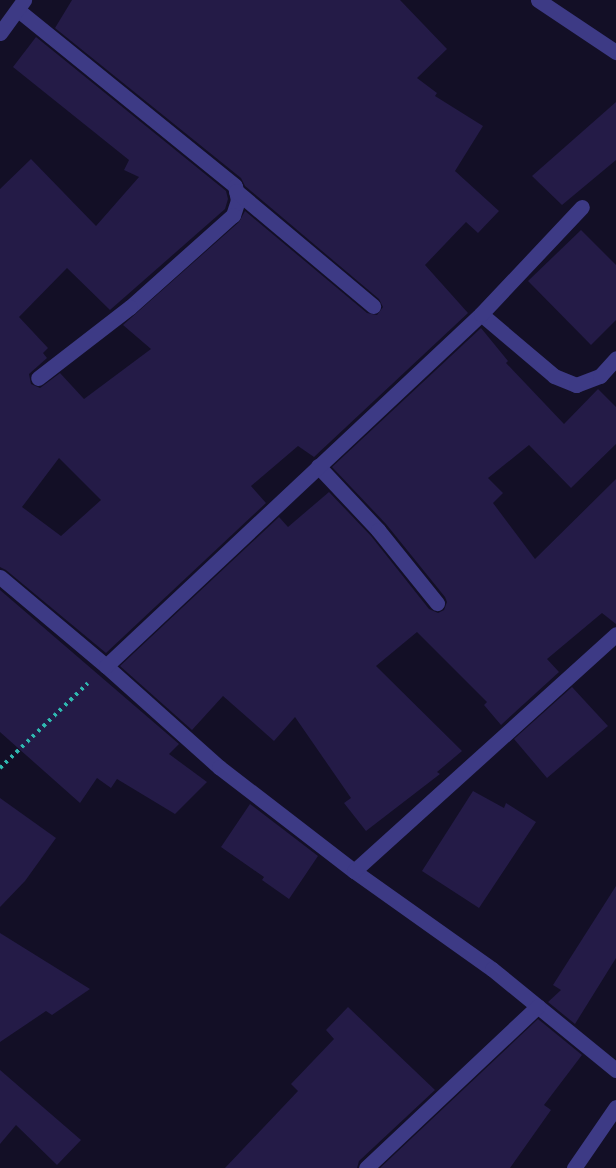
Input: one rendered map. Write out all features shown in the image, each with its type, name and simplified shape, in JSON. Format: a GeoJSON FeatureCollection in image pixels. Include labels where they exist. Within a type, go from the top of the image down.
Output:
{"type":"FeatureCollection","features":[{"type":"Feature","properties":{"kind":"street"},"geometry":{"type":"LineString","coordinates":[[537,0],[616,52]]}},
{"type":"Feature","properties":{"kind":"street"},"geometry":{"type":"LineString","coordinates":[[0,33],[21,5],[235,186],[238,200],[233,215],[130,307],[38,378]]}},
{"type":"Feature","properties":{"kind":"street"},"geometry":{"type":"LineString","coordinates":[[236,191],[373,306]]}},
{"type":"Feature","properties":{"kind":"street"},"geometry":{"type":"LineString","coordinates":[[106,666],[481,314],[582,207]]}},
{"type":"Feature","properties":{"kind":"street"},"geometry":{"type":"LineString","coordinates":[[481,314],[554,376],[576,386],[600,376],[616,358]]}},
{"type":"Feature","properties":{"kind":"street"},"geometry":{"type":"LineString","coordinates":[[318,466],[378,530],[437,603]]}},
{"type":"Feature","properties":{"kind":"street"},"geometry":{"type":"LineString","coordinates":[[0,577],[106,666],[219,767],[354,871],[425,920],[538,1006],[616,1070]]}},
{"type":"Feature","properties":{"kind":"street"},"geometry":{"type":"LineString","coordinates":[[354,871],[616,634]]}},
{"type":"Feature","properties":{"kind":"street"},"geometry":{"type":"LineString","coordinates":[[366,1168],[538,1006]]}},
{"type":"Feature","properties":{"kind":"street"},"geometry":{"type":"LineString","coordinates":[[574,1168],[616,1107]]}},
{"type":"Feature","properties":{"kind":"path"},"geometry":{"type":"LineString","coordinates":[[0,768],[106,666]]}},
{"type":"Feature","properties":{"kind":"building"},"geometry":{"type":"Polygon","coordinates":[[[72,0],[400,0],[447,49],[417,78],[437,93],[435,96],[483,126],[455,171],[499,211],[478,233],[466,222],[425,265],[468,313],[314,457],[298,446],[251,486],[266,503],[106,653],[0,567],[0,189],[31,159],[96,226],[139,177],[124,170],[129,160],[13,67],[36,37],[226,191],[228,199],[225,209],[110,310],[67,268],[19,317],[48,348],[43,353],[47,358],[29,374],[31,384],[40,388],[60,373],[84,399],[151,349],[123,325],[239,222],[245,211],[367,313],[377,315],[383,307],[379,299],[245,186],[241,178],[55,28],[72,0]],[[59,458],[22,507],[61,536],[101,500],[59,458]]]}},
{"type":"Feature","properties":{"kind":"building"},"geometry":{"type":"Polygon","coordinates":[[[616,102],[616,160],[562,205],[532,176],[616,102]]]}},
{"type":"Feature","properties":{"kind":"building"},"geometry":{"type":"Polygon","coordinates":[[[581,230],[616,265],[616,320],[591,345],[528,281],[581,230]]]}},
{"type":"Feature","properties":{"kind":"building"},"geometry":{"type":"Polygon","coordinates":[[[481,328],[508,361],[506,363],[564,424],[598,389],[616,407],[616,444],[571,488],[529,445],[488,478],[503,493],[493,503],[535,559],[616,479],[616,624],[602,613],[547,659],[559,672],[501,725],[484,705],[487,702],[417,632],[376,666],[462,751],[437,772],[440,774],[366,831],[344,803],[351,798],[295,717],[274,741],[223,696],[192,730],[120,666],[279,517],[288,527],[329,492],[371,536],[429,609],[438,613],[444,610],[447,602],[445,597],[386,524],[332,467],[481,328]]]}},
{"type":"Feature","properties":{"kind":"building"},"geometry":{"type":"Polygon","coordinates":[[[0,590],[179,744],[169,754],[207,782],[175,814],[117,779],[111,788],[97,778],[80,803],[0,732],[0,590]]]}},
{"type":"Feature","properties":{"kind":"building"},"geometry":{"type":"Polygon","coordinates":[[[572,687],[608,726],[547,778],[514,739],[572,687]]]}},
{"type":"Feature","properties":{"kind":"building"},"geometry":{"type":"Polygon","coordinates":[[[473,791],[504,808],[506,803],[536,822],[479,908],[422,871],[473,791]]]}},
{"type":"Feature","properties":{"kind":"building"},"geometry":{"type":"Polygon","coordinates":[[[0,798],[56,838],[25,881],[0,907],[0,798]]]}},
{"type":"Feature","properties":{"kind":"building"},"geometry":{"type":"Polygon","coordinates":[[[250,804],[318,856],[289,899],[262,880],[264,877],[221,847],[250,804]]]}},
{"type":"Feature","properties":{"kind":"building"},"geometry":{"type":"Polygon","coordinates":[[[616,886],[616,958],[575,1024],[548,1002],[561,990],[553,985],[616,886]]]}},
{"type":"Feature","properties":{"kind":"building"},"geometry":{"type":"Polygon","coordinates":[[[0,933],[90,989],[52,1015],[46,1011],[0,1042],[0,933]]]}},
{"type":"Feature","properties":{"kind":"building"},"geometry":{"type":"Polygon","coordinates":[[[348,1007],[435,1090],[359,1161],[357,1168],[225,1168],[298,1091],[291,1084],[334,1039],[326,1030],[348,1007]]]}},
{"type":"Feature","properties":{"kind":"building"},"geometry":{"type":"Polygon","coordinates":[[[538,1019],[582,1055],[544,1105],[551,1110],[510,1168],[380,1168],[538,1019]]]}},
{"type":"Feature","properties":{"kind":"building"},"geometry":{"type":"Polygon","coordinates":[[[0,1070],[81,1140],[57,1165],[16,1125],[0,1144],[0,1070]]]}}]}
